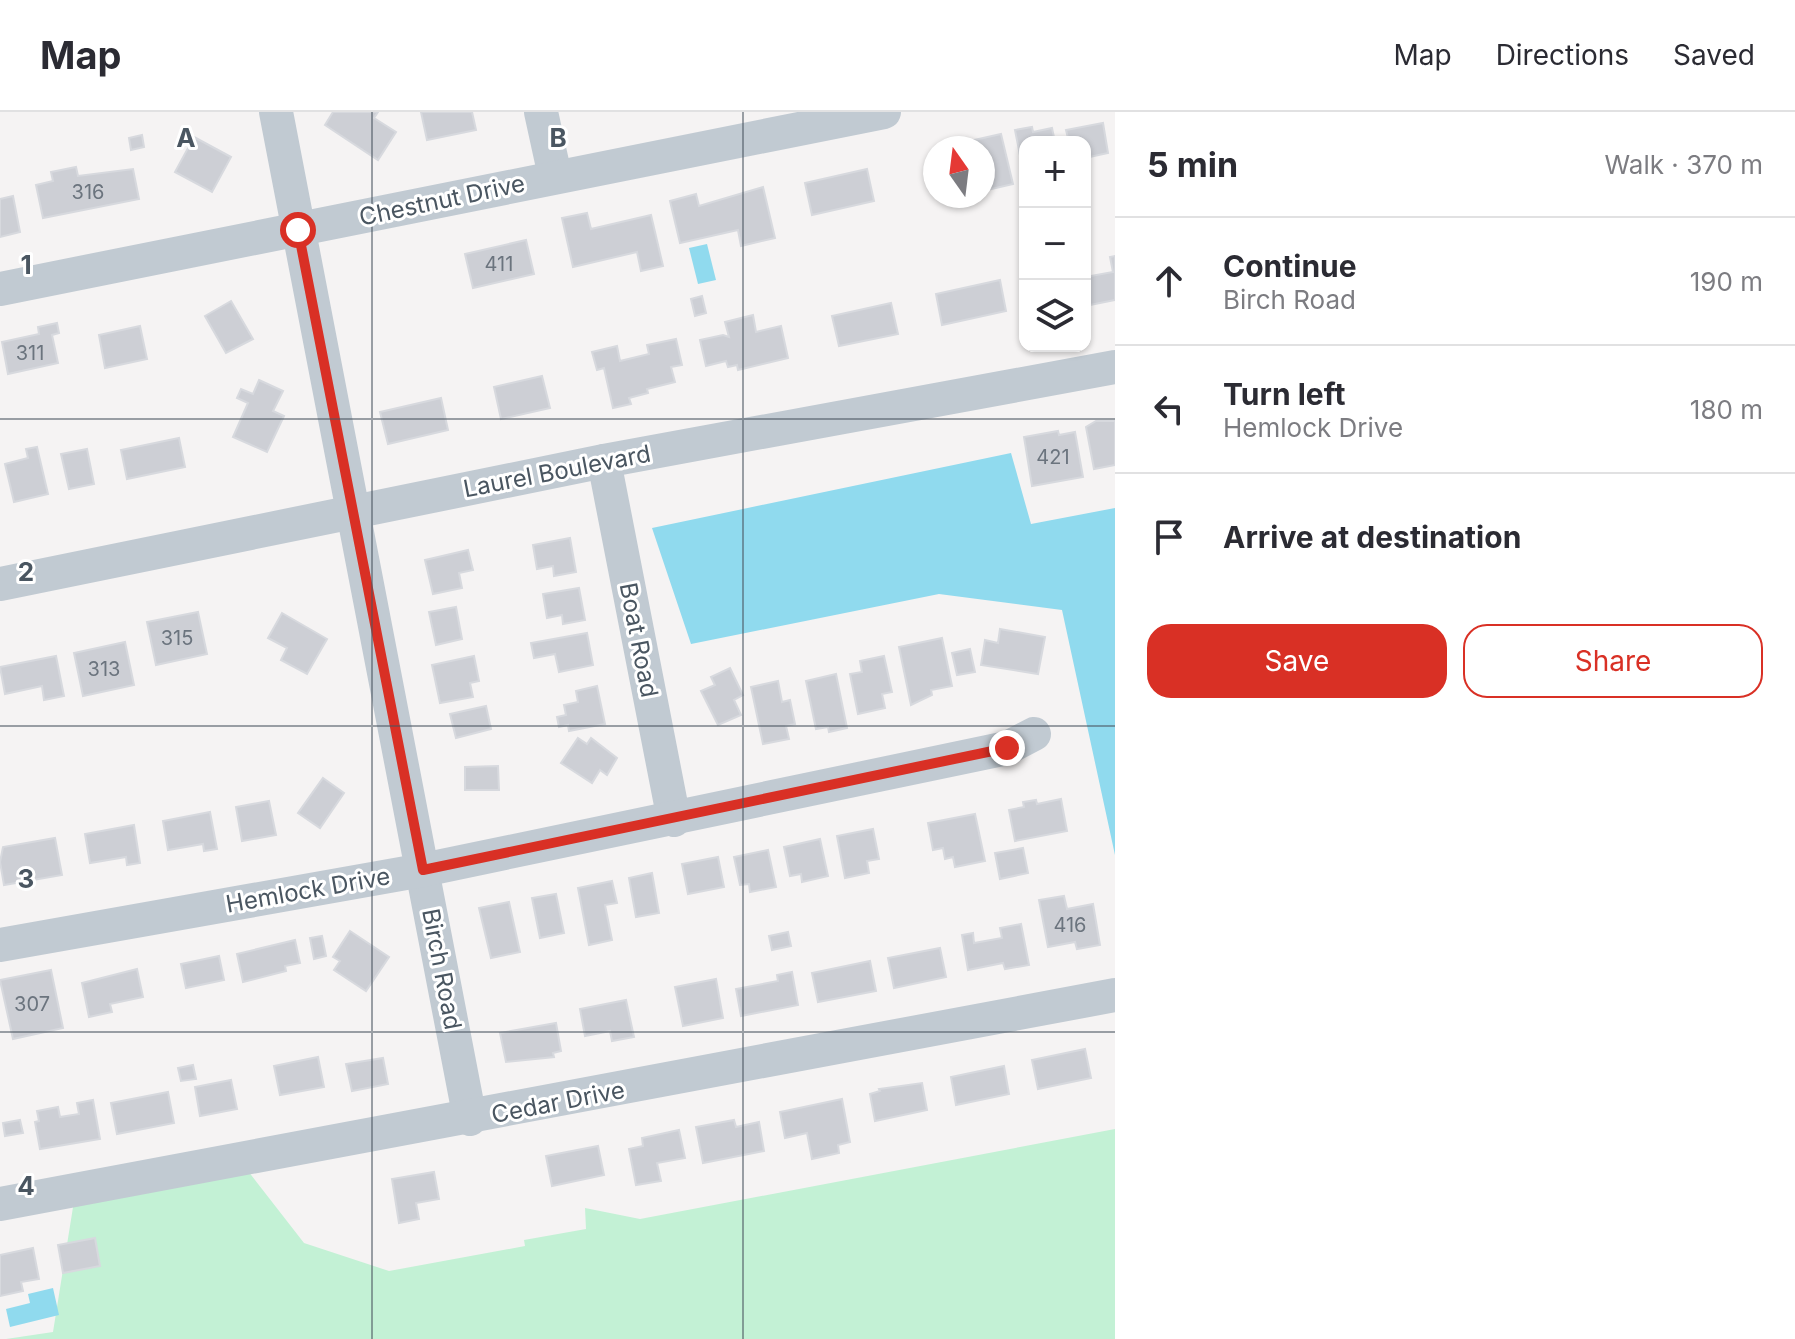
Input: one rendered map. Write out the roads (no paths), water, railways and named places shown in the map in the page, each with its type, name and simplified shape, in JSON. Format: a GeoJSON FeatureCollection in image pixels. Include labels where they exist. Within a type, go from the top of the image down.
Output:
{"type":"FeatureCollection","features":[{"type":"Feature","properties":{"kind":"street","name":"Birch Road"},"geometry":{"type":"LineString","coordinates":[[276,112],[470,1119]]}},
{"type":"Feature","properties":{"kind":"street"},"geometry":{"type":"LineString","coordinates":[[541,112],[555,176]]}},
{"type":"Feature","properties":{"kind":"street","name":"Chestnut Drive"},"geometry":{"type":"LineString","coordinates":[[0,289],[884,112]]}},
{"type":"Feature","properties":{"kind":"street","name":"Laurel Boulevard"},"geometry":{"type":"LineString","coordinates":[[0,584],[604,461],[1115,367]]}},
{"type":"Feature","properties":{"kind":"street","name":"Boat Road"},"geometry":{"type":"LineString","coordinates":[[604,461],[674,820]]}},
{"type":"Feature","properties":{"kind":"street","name":"Hemlock Drive"},"geometry":{"type":"LineString","coordinates":[[0,945],[423,870],[674,820],[1007,748],[1034,734]]}},
{"type":"Feature","properties":{"kind":"street","name":"Cedar Drive"},"geometry":{"type":"LineString","coordinates":[[0,1204],[470,1119],[1115,995]]}},
{"type":"Feature","properties":{"kind":"water"},"geometry":{"type":"Polygon","coordinates":[[[707,244],[716,280],[698,284],[689,248],[707,244]]]}},
{"type":"Feature","properties":{"kind":"water"},"geometry":{"type":"Polygon","coordinates":[[[1011,453],[1031,524],[1115,508],[1115,855],[1062,610],[939,594],[691,644],[652,528],[1011,453]]]}},
{"type":"Feature","properties":{"kind":"water"},"geometry":{"type":"Polygon","coordinates":[[[53,1288],[59,1315],[10,1327],[6,1309],[30,1303],[28,1294],[53,1288]]]}}]}
